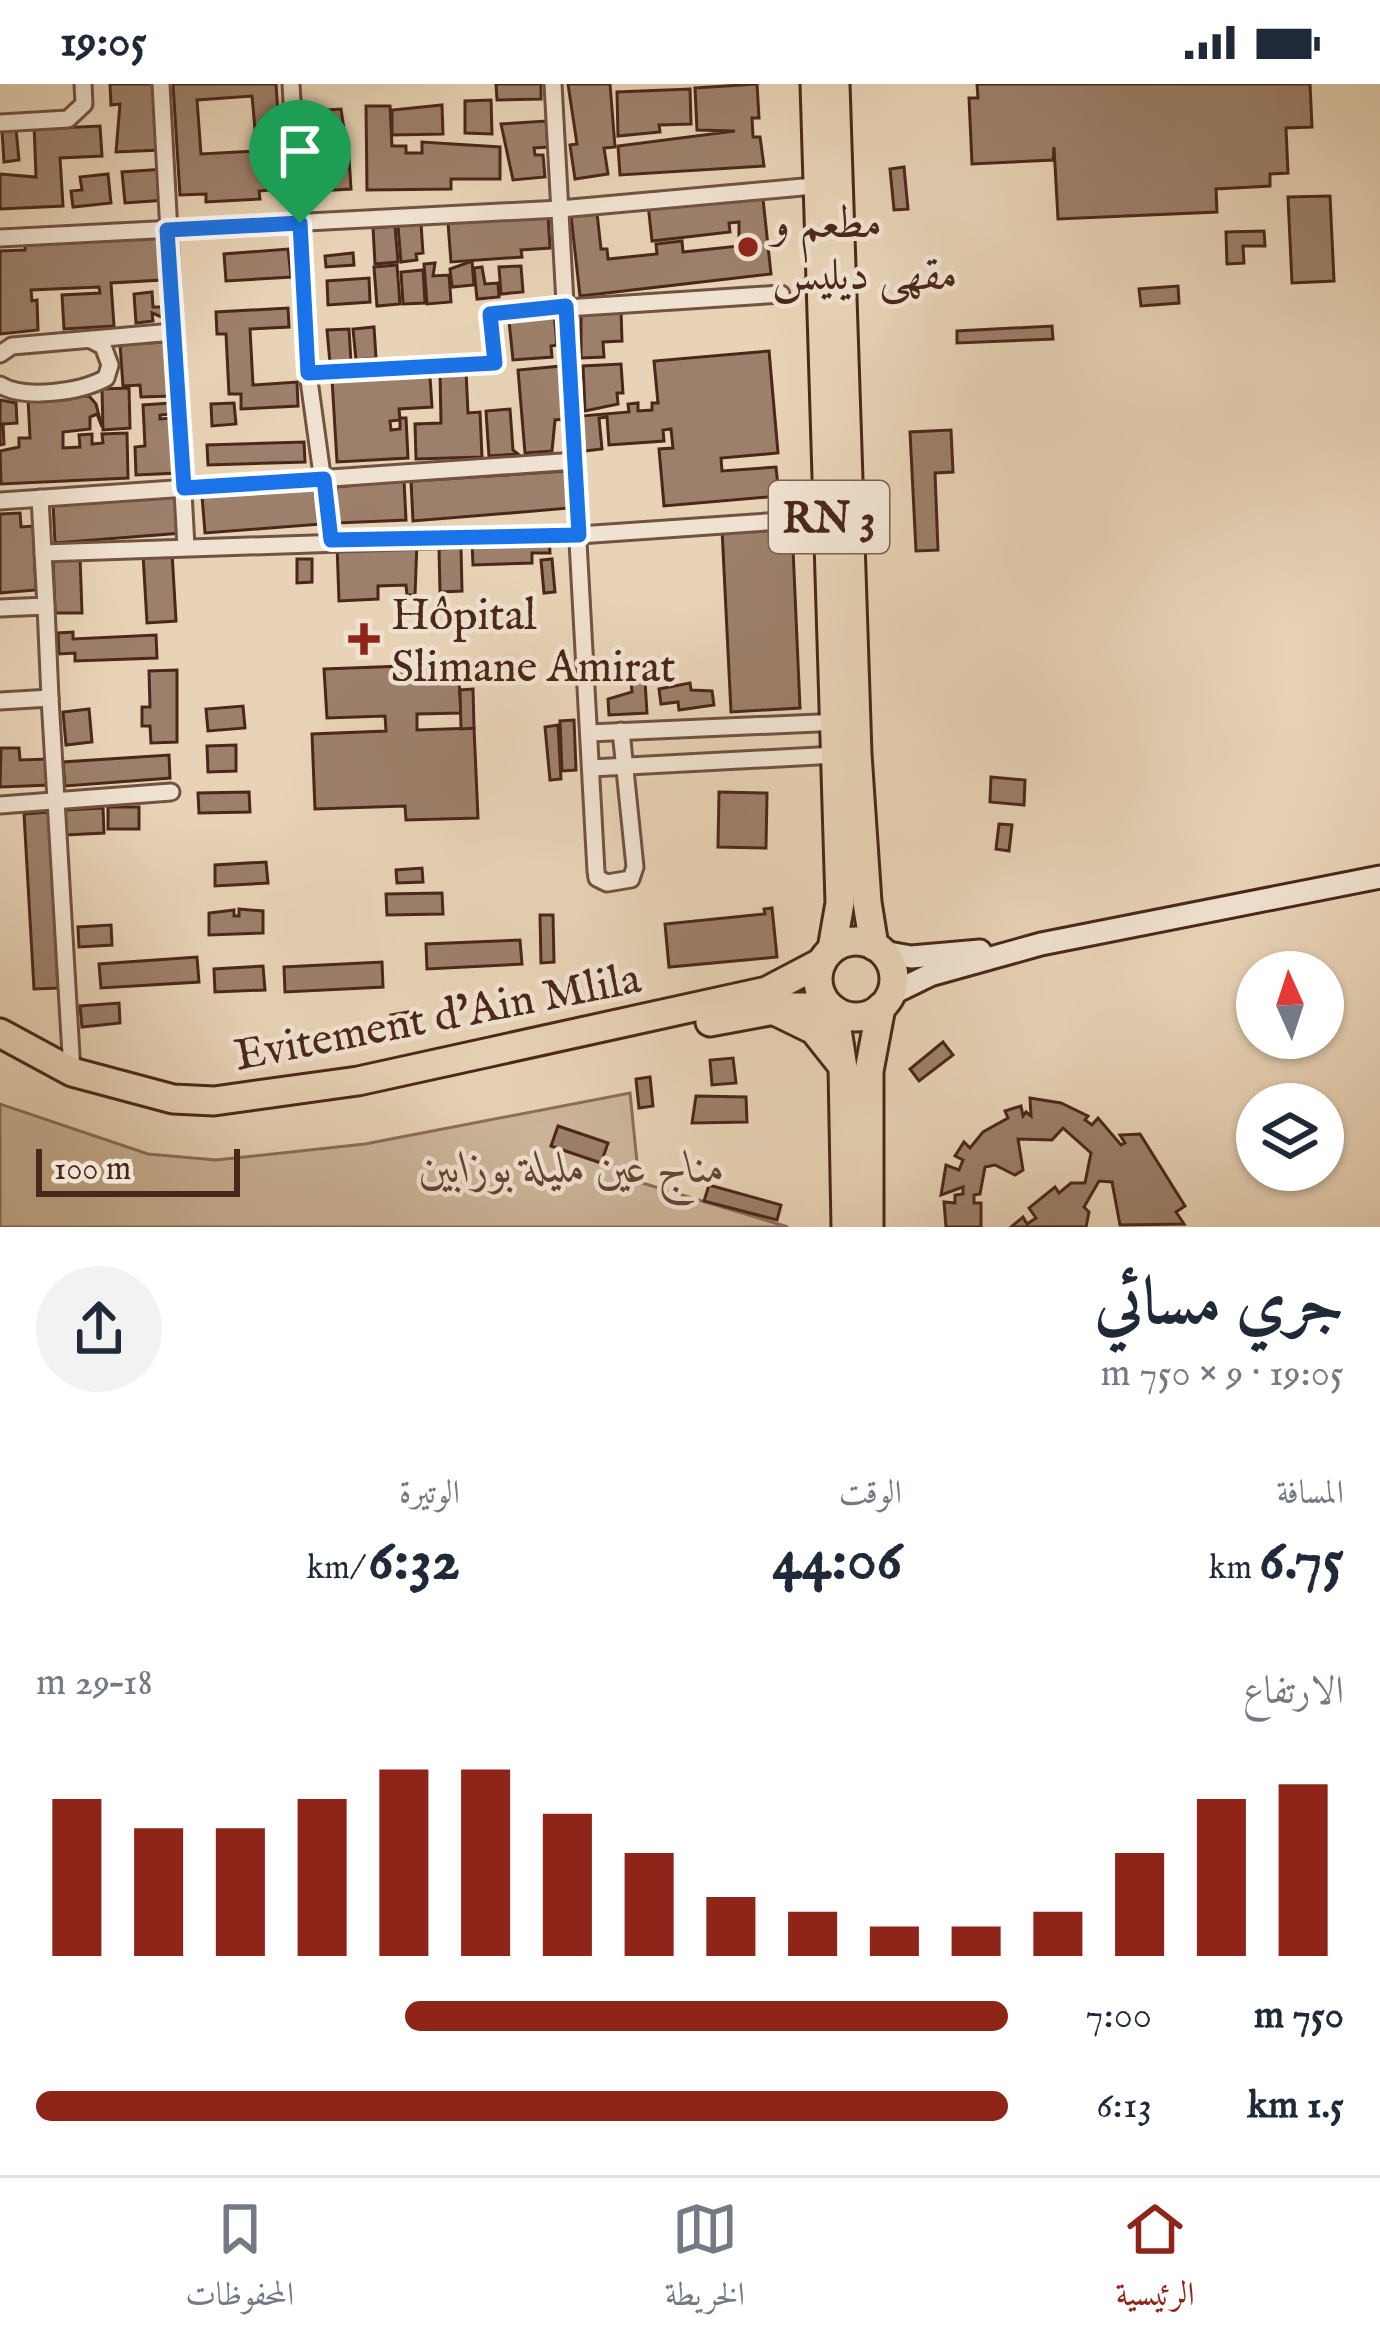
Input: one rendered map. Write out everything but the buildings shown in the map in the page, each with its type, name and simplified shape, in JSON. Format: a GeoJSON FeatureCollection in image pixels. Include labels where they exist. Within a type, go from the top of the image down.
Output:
{"type":"FeatureCollection","features":[{"type":"Feature","properties":{"kind":"highway","name":"RN 3"},"geometry":{"type":"LineString","coordinates":[[815,84],[830,184]]}},
{"type":"Feature","properties":{"kind":"highway","name":"RN 3"},"geometry":{"type":"LineString","coordinates":[[835,84],[830,184],[845,722],[867,902],[879,949]]}},
{"type":"Feature","properties":{"kind":"highway","name":"RN 3"},"geometry":{"type":"LineString","coordinates":[[827,956],[841,903],[836,755],[845,722]]}},
{"type":"Feature","properties":{"kind":"highway"},"geometry":{"type":"LineString","coordinates":[[846,1227],[843,1068],[832,1009],[818,986],[827,956],[848,942],[879,949],[892,968],[873,1033],[869,1071],[869,1227]]}},
{"type":"Feature","properties":{"kind":"highway","name":"Evitement d'Ain Mlila"},"geometry":{"type":"LineString","coordinates":[[0,1033],[71,1072],[173,1099],[264,1098],[767,991],[827,956]]}},
{"type":"Feature","properties":{"kind":"highway"},"geometry":{"type":"LineString","coordinates":[[832,1009],[853,1017],[886,1001]]}},
{"type":"Feature","properties":{"kind":"highway","name":"Evitement d'Ain Mlila"},"geometry":{"type":"LineString","coordinates":[[0,1054],[69,1087],[130,1106],[189,1114],[263,1113],[771,1010],[832,1009]]}},
{"type":"Feature","properties":{"kind":"highway"},"geometry":{"type":"LineString","coordinates":[[771,1010],[814,1030],[843,1068]]}},
{"type":"Feature","properties":{"kind":"main road"},"geometry":{"type":"LineString","coordinates":[[886,1001],[930,975],[1040,944],[1380,877]]}},
{"type":"Feature","properties":{"kind":"main road"},"geometry":{"type":"LineString","coordinates":[[879,949],[926,956],[1040,944]]}},
{"type":"Feature","properties":{"kind":"street"},"geometry":{"type":"LineString","coordinates":[[0,123],[68,118],[84,104],[83,84]]}},
{"type":"Feature","properties":{"kind":"street"},"geometry":{"type":"LineString","coordinates":[[160,84],[186,547]]}},
{"type":"Feature","properties":{"kind":"street"},"geometry":{"type":"LineString","coordinates":[[291,84],[308,373],[331,540]]}},
{"type":"Feature","properties":{"kind":"street"},"geometry":{"type":"LineString","coordinates":[[553,84],[596,871],[597,878],[607,883],[631,879],[635,867],[621,731]]}},
{"type":"Feature","properties":{"kind":"street"},"geometry":{"type":"LineString","coordinates":[[0,238],[560,209],[830,184]]}},
{"type":"Feature","properties":{"kind":"street"},"geometry":{"type":"LineString","coordinates":[[308,373],[495,363],[490,314],[781,294]]}},
{"type":"Feature","properties":{"kind":"street"},"geometry":{"type":"LineString","coordinates":[[0,354],[12,346],[173,332]]}},
{"type":"Feature","properties":{"kind":"street"},"geometry":{"type":"LineString","coordinates":[[5,390],[92,386],[106,378],[109,354],[91,340]]}},
{"type":"Feature","properties":{"kind":"street"},"geometry":{"type":"LineString","coordinates":[[0,500],[576,461]]}},
{"type":"Feature","properties":{"kind":"street"},"geometry":{"type":"LineString","coordinates":[[40,498],[71,1072]]}},
{"type":"Feature","properties":{"kind":"street"},"geometry":{"type":"LineString","coordinates":[[43,553],[579,535],[796,520]]}},
{"type":"Feature","properties":{"kind":"street"},"geometry":{"type":"LineString","coordinates":[[0,608],[46,605]]}},
{"type":"Feature","properties":{"kind":"street"},"geometry":{"type":"LineString","coordinates":[[0,701],[50,698]]}},
{"type":"Feature","properties":{"kind":"street"},"geometry":{"type":"LineString","coordinates":[[590,733],[845,722]]}},
{"type":"Feature","properties":{"kind":"street"},"geometry":{"type":"LineString","coordinates":[[591,768],[836,755]]}},
{"type":"Feature","properties":{"kind":"street"},"geometry":{"type":"LineString","coordinates":[[0,805],[171,792]]}},
{"type":"Feature","properties":{"kind":"green space","name":"مناج عين مليلة بوزابين"},"geometry":{"type":"Polygon","coordinates":[[[630,1093],[639,1182],[788,1227],[0,1227],[0,1104],[148,1154],[216,1160],[365,1144],[630,1093]]]}},
{"type":"Feature","properties":{"kind":"place","name":"مطعم و مقهى ديليس"},"geometry":{"type":"Point","coordinates":[748,247]}},
{"type":"Feature","properties":{"kind":"place","name":"Hôpital Slimane Amirat"},"geometry":{"type":"Point","coordinates":[364,639]}},
{"type":"Feature","properties":{"kind":"route"},"geometry":{"type":"LineString","coordinates":[[300,223],[308,373],[495,363],[490,314],[566,306],[579,535],[331,540],[324,479],[184,488],[167,230],[300,223]]}}]}
